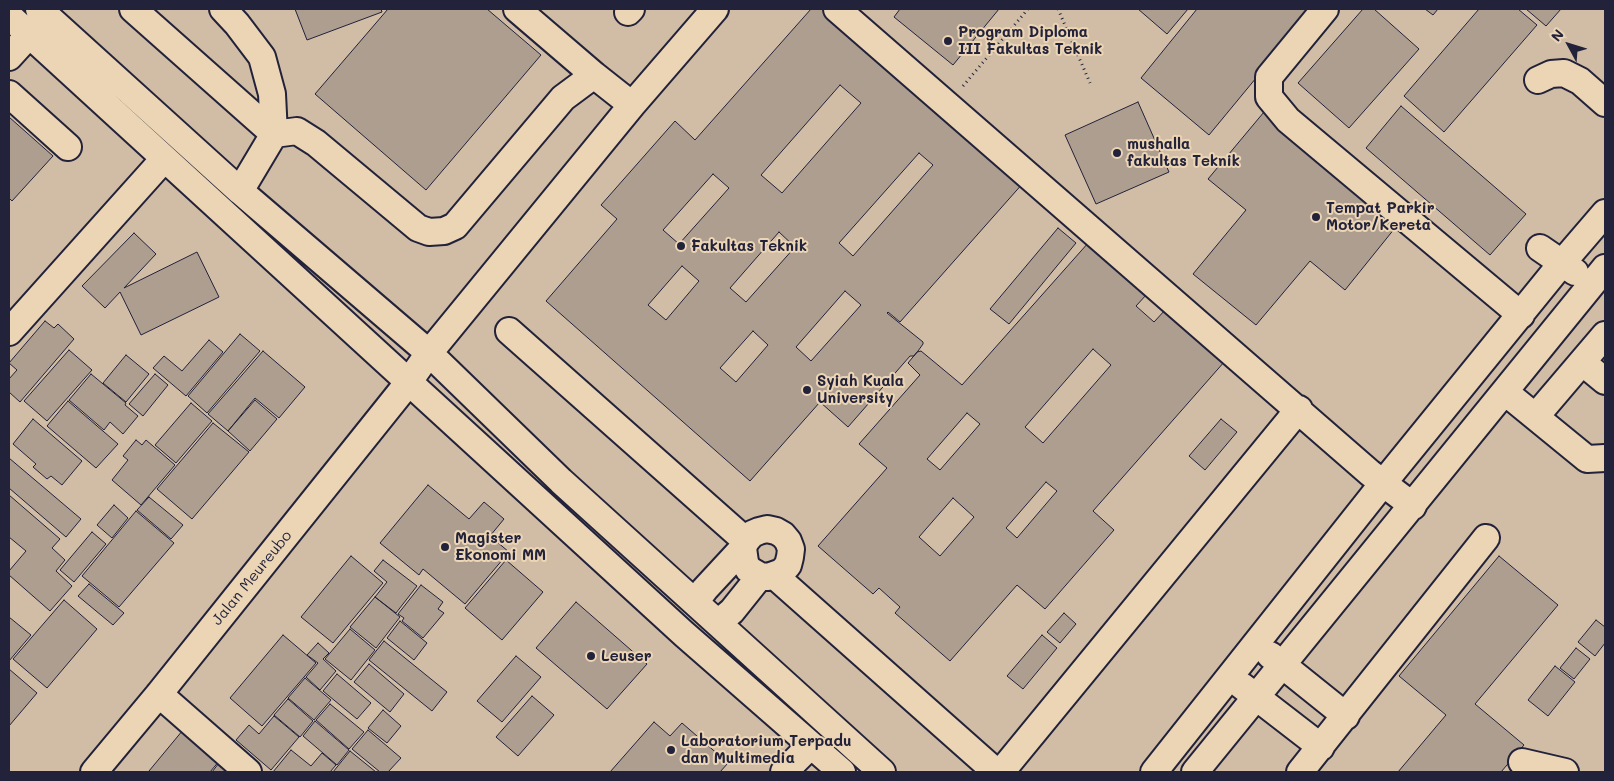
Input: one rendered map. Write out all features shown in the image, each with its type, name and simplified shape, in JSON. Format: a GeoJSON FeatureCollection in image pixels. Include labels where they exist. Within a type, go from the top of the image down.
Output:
{"type":"FeatureCollection","features":[{"type":"Feature","properties":{"kind":"street"},"geometry":{"type":"LineString","coordinates":[[40,9],[240,191],[429,353],[560,481],[882,772]]}},
{"type":"Feature","properties":{"kind":"street"},"geometry":{"type":"LineString","coordinates":[[133,9],[274,134],[296,131],[316,143],[418,228],[429,232],[444,231],[455,226],[563,98],[594,75]]}},
{"type":"Feature","properties":{"kind":"street"},"geometry":{"type":"LineString","coordinates":[[223,9],[262,57],[272,94],[274,134],[240,191]]}},
{"type":"Feature","properties":{"kind":"street"},"geometry":{"type":"LineString","coordinates":[[518,9],[594,75],[632,105]]}},
{"type":"Feature","properties":{"kind":"street"},"geometry":{"type":"LineString","coordinates":[[837,9],[1370,473],[1413,506]]}},
{"type":"Feature","properties":{"kind":"street"},"geometry":{"type":"LineString","coordinates":[[1325,9],[1270,77],[1269,98],[1288,120],[1521,315]]}},
{"type":"Feature","properties":{"kind":"street","name":"Jalan Meureubo"},"geometry":{"type":"LineString","coordinates":[[94,772],[159,694],[408,383],[429,353],[632,105],[705,12]]}},
{"type":"Feature","properties":{"kind":"street"},"geometry":{"type":"LineString","coordinates":[[9,16],[684,634],[842,772]]}},
{"type":"Feature","properties":{"kind":"street"},"geometry":{"type":"LineString","coordinates":[[9,57],[28,35]]}},
{"type":"Feature","properties":{"kind":"street"},"geometry":{"type":"LineString","coordinates":[[1538,80],[1551,74],[1564,73],[1580,81],[1605,103]]}},
{"type":"Feature","properties":{"kind":"street"},"geometry":{"type":"LineString","coordinates":[[9,94],[68,146]]}},
{"type":"Feature","properties":{"kind":"street"},"geometry":{"type":"LineString","coordinates":[[9,332],[164,159]]}},
{"type":"Feature","properties":{"kind":"street"},"geometry":{"type":"LineString","coordinates":[[1154,772],[1384,482],[1605,213]]}},
{"type":"Feature","properties":{"kind":"street"},"geometry":{"type":"LineString","coordinates":[[1195,772],[1601,275],[1562,263],[1540,248]]}},
{"type":"Feature","properties":{"kind":"street"},"geometry":{"type":"LineString","coordinates":[[509,331],[745,545],[745,562],[754,573],[768,576],[782,572],[788,565],[790,557],[791,549],[788,541],[776,530],[760,530],[752,534],[745,545],[704,589],[706,612]]}},
{"type":"Feature","properties":{"kind":"street"},"geometry":{"type":"LineString","coordinates":[[1536,416],[1605,334]]}},
{"type":"Feature","properties":{"kind":"street"},"geometry":{"type":"LineString","coordinates":[[1582,362],[1605,381]]}},
{"type":"Feature","properties":{"kind":"street"},"geometry":{"type":"LineString","coordinates":[[1505,392],[1587,458],[1605,458]]}},
{"type":"Feature","properties":{"kind":"street"},"geometry":{"type":"LineString","coordinates":[[1001,772],[1298,409]]}},
{"type":"Feature","properties":{"kind":"street"},"geometry":{"type":"LineString","coordinates":[[1300,772],[1486,538]]}},
{"type":"Feature","properties":{"kind":"street"},"geometry":{"type":"LineString","coordinates":[[684,634],[706,612],[732,611],[768,576]]}},
{"type":"Feature","properties":{"kind":"street"},"geometry":{"type":"LineString","coordinates":[[768,576],[996,772]]}},
{"type":"Feature","properties":{"kind":"street"},"geometry":{"type":"LineString","coordinates":[[1255,644],[1346,716]]}},
{"type":"Feature","properties":{"kind":"street"},"geometry":{"type":"LineString","coordinates":[[1230,676],[1321,747]]}},
{"type":"Feature","properties":{"kind":"street"},"geometry":{"type":"LineString","coordinates":[[159,694],[248,772]]}},
{"type":"Feature","properties":{"kind":"street"},"geometry":{"type":"LineString","coordinates":[[784,772],[811,745]]}},
{"type":"Feature","properties":{"kind":"street"},"geometry":{"type":"LineString","coordinates":[[1522,762],[1565,772]]}},
{"type":"Feature","properties":{"kind":"path"},"geometry":{"type":"LineString","coordinates":[[947,105],[1028,9]]}},
{"type":"Feature","properties":{"kind":"path"},"geometry":{"type":"LineString","coordinates":[[1058,9],[1090,83]]}},
{"type":"Feature","properties":{"kind":"shaded area","name":"Syiah Kuala University"},"geometry":{"type":"Polygon","coordinates":[[[9,9],[1605,9],[1605,772],[9,772],[9,9]]]}},
{"type":"Feature","properties":{"kind":"building"},"geometry":{"type":"Polygon","coordinates":[[[295,9],[381,9],[382,12],[307,40],[295,9]]]}},
{"type":"Feature","properties":{"kind":"building"},"geometry":{"type":"Polygon","coordinates":[[[388,9],[487,9],[541,55],[426,190],[315,94],[388,9]]]}},
{"type":"Feature","properties":{"kind":"building","name":"Fakultas Teknik"},"geometry":{"type":"Polygon","coordinates":[[[811,9],[827,9],[1024,182],[900,322],[887,313],[923,342],[914,356],[910,356],[848,427],[820,402],[750,481],[546,301],[617,219],[601,205],[675,121],[695,140],[811,9]],[[840,85],[761,175],[782,193],[861,103],[840,85]],[[919,153],[839,243],[853,256],[933,165],[919,153]],[[713,174],[663,230],[679,244],[729,188],[713,174]],[[779,232],[730,288],[746,302],[795,247],[779,232]],[[682,266],[648,305],[666,320],[699,281],[682,266]],[[845,291],[796,347],[811,361],[861,305],[845,291]],[[753,331],[720,368],[736,382],[768,345],[753,331]]]}},
{"type":"Feature","properties":{"kind":"building","name":"Program Diploma III Fakultas Teknik"},"geometry":{"type":"Polygon","coordinates":[[[900,9],[999,9],[953,65],[894,17],[900,9]]]}},
{"type":"Feature","properties":{"kind":"building"},"geometry":{"type":"Polygon","coordinates":[[[1138,9],[1188,9],[1167,34],[1138,9]]]}},
{"type":"Feature","properties":{"kind":"building"},"geometry":{"type":"Polygon","coordinates":[[[1197,9],[1313,9],[1209,135],[1141,78],[1197,9]]]}},
{"type":"Feature","properties":{"kind":"building"},"geometry":{"type":"Polygon","coordinates":[[[1363,9],[1374,9],[1419,49],[1349,128],[1298,83],[1363,9]]]}},
{"type":"Feature","properties":{"kind":"building"},"geometry":{"type":"Polygon","coordinates":[[[1425,9],[1438,9],[1433,15],[1425,9]]]}},
{"type":"Feature","properties":{"kind":"building"},"geometry":{"type":"Polygon","coordinates":[[[1479,9],[1518,9],[1537,25],[1444,132],[1404,96],[1479,9]]]}},
{"type":"Feature","properties":{"kind":"building"},"geometry":{"type":"Polygon","coordinates":[[[1526,9],[1561,9],[1546,26],[1526,9]]]}},
{"type":"Feature","properties":{"kind":"building","name":"mushalla fakultas Teknik"},"geometry":{"type":"Polygon","coordinates":[[[1138,102],[1169,172],[1096,204],[1065,135],[1138,102]]]}},
{"type":"Feature","properties":{"kind":"building"},"geometry":{"type":"Polygon","coordinates":[[[1401,106],[1526,214],[1490,255],[1366,148],[1401,106]]]}},
{"type":"Feature","properties":{"kind":"building","name":"Tempat Parkir Motor/Kereta"},"geometry":{"type":"Polygon","coordinates":[[[1264,112],[1399,223],[1345,290],[1310,261],[1256,325],[1193,274],[1246,210],[1208,179],[1264,112]]]}},
{"type":"Feature","properties":{"kind":"building"},"geometry":{"type":"Polygon","coordinates":[[[9,117],[53,156],[12,201],[9,198],[9,117]]]}},
{"type":"Feature","properties":{"kind":"building"},"geometry":{"type":"Polygon","coordinates":[[[1058,228],[1076,243],[1009,324],[990,309],[1058,228]]]}},
{"type":"Feature","properties":{"kind":"building"},"geometry":{"type":"Polygon","coordinates":[[[134,233],[156,254],[124,288],[197,252],[219,297],[141,335],[120,292],[105,308],[82,286],[134,233]]]}},
{"type":"Feature","properties":{"kind":"building"},"geometry":{"type":"Polygon","coordinates":[[[1089,242],[1147,294],[1136,306],[1154,322],[1166,309],[1225,361],[1093,511],[1114,530],[1045,609],[1017,585],[950,661],[895,613],[900,607],[879,588],[873,594],[818,546],[887,468],[859,444],[920,375],[908,363],[917,352],[921,351],[962,385],[1089,242]],[[1093,349],[1025,427],[1043,443],[1111,365],[1093,349]],[[967,413],[927,459],[940,470],[980,424],[967,413]],[[1046,482],[1006,528],[1017,538],[1057,491],[1046,482]],[[953,498],[919,537],[940,556],[974,517],[953,498]]]}},
{"type":"Feature","properties":{"kind":"building"},"geometry":{"type":"Polygon","coordinates":[[[45,321],[54,328],[58,324],[74,339],[20,402],[9,392],[9,379],[17,370],[9,363],[45,321]]]}},
{"type":"Feature","properties":{"kind":"building"},"geometry":{"type":"Polygon","coordinates":[[[240,334],[260,351],[207,413],[188,396],[240,334]]]}},
{"type":"Feature","properties":{"kind":"building"},"geometry":{"type":"Polygon","coordinates":[[[209,340],[223,352],[186,396],[153,368],[164,356],[182,371],[209,340]]]}},
{"type":"Feature","properties":{"kind":"building"},"geometry":{"type":"Polygon","coordinates":[[[69,350],[92,370],[47,421],[24,401],[69,350]]]}},
{"type":"Feature","properties":{"kind":"building"},"geometry":{"type":"Polygon","coordinates":[[[263,351],[305,387],[279,418],[255,398],[228,431],[208,414],[263,351]]]}},
{"type":"Feature","properties":{"kind":"building"},"geometry":{"type":"Polygon","coordinates":[[[126,355],[149,374],[126,402],[103,383],[126,355]]]}},
{"type":"Feature","properties":{"kind":"building"},"geometry":{"type":"Polygon","coordinates":[[[91,374],[126,403],[125,405],[138,416],[123,434],[110,422],[104,430],[69,400],[91,374]]]}},
{"type":"Feature","properties":{"kind":"building"},"geometry":{"type":"Polygon","coordinates":[[[155,374],[168,385],[143,416],[129,404],[155,374]]]}},
{"type":"Feature","properties":{"kind":"building"},"geometry":{"type":"Polygon","coordinates":[[[255,400],[277,419],[250,451],[228,431],[255,400]]]}},
{"type":"Feature","properties":{"kind":"building"},"geometry":{"type":"Polygon","coordinates":[[[68,401],[118,444],[96,468],[47,426],[68,401]]]}},
{"type":"Feature","properties":{"kind":"building"},"geometry":{"type":"Polygon","coordinates":[[[191,403],[212,421],[176,463],[155,445],[191,403]]]}},
{"type":"Feature","properties":{"kind":"building"},"geometry":{"type":"Polygon","coordinates":[[[33,419],[82,461],[62,485],[51,476],[47,479],[33,467],[36,464],[13,444],[33,419]]]}},
{"type":"Feature","properties":{"kind":"building"},"geometry":{"type":"Polygon","coordinates":[[[1221,419],[1237,432],[1205,470],[1189,456],[1221,419]]]}},
{"type":"Feature","properties":{"kind":"building"},"geometry":{"type":"Polygon","coordinates":[[[213,423],[249,452],[192,519],[157,489],[213,423]]]}},
{"type":"Feature","properties":{"kind":"building"},"geometry":{"type":"Polygon","coordinates":[[[136,440],[142,445],[146,440],[175,465],[141,505],[112,480],[128,460],[123,456],[136,440]]]}},
{"type":"Feature","properties":{"kind":"building"},"geometry":{"type":"Polygon","coordinates":[[[9,458],[81,519],[66,537],[9,488],[9,458]]]}},
{"type":"Feature","properties":{"kind":"building","name":"Magister Ekonomi MM"},"geometry":{"type":"Polygon","coordinates":[[[428,485],[469,519],[484,502],[504,519],[490,536],[509,552],[465,604],[423,569],[419,575],[380,543],[428,485]]]}},
{"type":"Feature","properties":{"kind":"building"},"geometry":{"type":"Polygon","coordinates":[[[9,495],[60,539],[52,548],[65,560],[56,571],[72,586],[50,611],[9,575],[9,571],[26,551],[9,537],[9,495]]]}},
{"type":"Feature","properties":{"kind":"building"},"geometry":{"type":"Polygon","coordinates":[[[149,497],[183,525],[171,539],[137,510],[149,497]]]}},
{"type":"Feature","properties":{"kind":"building"},"geometry":{"type":"Polygon","coordinates":[[[114,505],[128,518],[112,538],[97,525],[114,505]]]}},
{"type":"Feature","properties":{"kind":"building"},"geometry":{"type":"Polygon","coordinates":[[[136,511],[174,543],[119,607],[82,576],[136,511]]]}},
{"type":"Feature","properties":{"kind":"building"},"geometry":{"type":"Polygon","coordinates":[[[92,532],[106,544],[74,582],[60,570],[92,532]]]}},
{"type":"Feature","properties":{"kind":"building"},"geometry":{"type":"Polygon","coordinates":[[[351,556],[383,583],[333,643],[301,617],[351,556]]]}},
{"type":"Feature","properties":{"kind":"building"},"geometry":{"type":"Polygon","coordinates":[[[1499,556],[1558,605],[1475,704],[1524,745],[1501,772],[1398,772],[1446,715],[1399,676],[1499,556]]]}},
{"type":"Feature","properties":{"kind":"building"},"geometry":{"type":"Polygon","coordinates":[[[383,560],[417,586],[396,613],[375,597],[387,582],[374,571],[383,560]]]}},
{"type":"Feature","properties":{"kind":"building"},"geometry":{"type":"Polygon","coordinates":[[[506,560],[543,592],[502,640],[465,608],[506,560]]]}},
{"type":"Feature","properties":{"kind":"building"},"geometry":{"type":"Polygon","coordinates":[[[89,584],[124,613],[113,625],[78,596],[89,584]]]}},
{"type":"Feature","properties":{"kind":"building"},"geometry":{"type":"Polygon","coordinates":[[[421,585],[443,602],[438,609],[444,613],[423,638],[402,621],[404,618],[398,614],[421,585]]]}},
{"type":"Feature","properties":{"kind":"building"},"geometry":{"type":"Polygon","coordinates":[[[375,597],[400,617],[376,648],[350,627],[375,597]]]}},
{"type":"Feature","properties":{"kind":"building"},"geometry":{"type":"Polygon","coordinates":[[[64,600],[97,629],[47,688],[13,659],[64,600]]]}},
{"type":"Feature","properties":{"kind":"building","name":"Leuser"},"geometry":{"type":"Polygon","coordinates":[[[576,602],[647,664],[607,709],[536,648],[576,602]]]}},
{"type":"Feature","properties":{"kind":"building"},"geometry":{"type":"Polygon","coordinates":[[[1064,613],[1076,624],[1060,643],[1047,632],[1064,613]]]}},
{"type":"Feature","properties":{"kind":"building"},"geometry":{"type":"Polygon","coordinates":[[[9,617],[31,635],[9,661],[9,617]]]}},
{"type":"Feature","properties":{"kind":"building"},"geometry":{"type":"Polygon","coordinates":[[[1596,620],[1605,627],[1605,643],[1595,656],[1578,642],[1596,620]]]}},
{"type":"Feature","properties":{"kind":"building"},"geometry":{"type":"Polygon","coordinates":[[[400,621],[427,643],[414,660],[387,638],[400,621]]]}},
{"type":"Feature","properties":{"kind":"building"},"geometry":{"type":"Polygon","coordinates":[[[350,629],[375,650],[351,680],[325,659],[350,629]]]}},
{"type":"Feature","properties":{"kind":"building"},"geometry":{"type":"Polygon","coordinates":[[[283,635],[316,663],[262,726],[230,698],[283,635]]]}},
{"type":"Feature","properties":{"kind":"building"},"geometry":{"type":"Polygon","coordinates":[[[1042,635],[1057,648],[1023,689],[1007,676],[1042,635]]]}},
{"type":"Feature","properties":{"kind":"building"},"geometry":{"type":"Polygon","coordinates":[[[384,641],[447,692],[432,711],[369,660],[384,641]]]}},
{"type":"Feature","properties":{"kind":"building"},"geometry":{"type":"Polygon","coordinates":[[[318,643],[329,653],[323,659],[336,671],[320,690],[306,677],[318,663],[307,655],[318,643]]]}},
{"type":"Feature","properties":{"kind":"building"},"geometry":{"type":"Polygon","coordinates":[[[1576,648],[1590,659],[1574,679],[1560,668],[1576,648]]]}},
{"type":"Feature","properties":{"kind":"building"},"geometry":{"type":"Polygon","coordinates":[[[516,656],[541,677],[502,722],[477,701],[516,656]]]}},
{"type":"Feature","properties":{"kind":"building"},"geometry":{"type":"Polygon","coordinates":[[[369,664],[404,694],[390,712],[354,682],[369,664]]]}},
{"type":"Feature","properties":{"kind":"building"},"geometry":{"type":"Polygon","coordinates":[[[1555,666],[1575,682],[1548,716],[1528,700],[1555,666]]]}},
{"type":"Feature","properties":{"kind":"building"},"geometry":{"type":"Polygon","coordinates":[[[9,669],[37,693],[9,726],[9,669]]]}},
{"type":"Feature","properties":{"kind":"building"},"geometry":{"type":"Polygon","coordinates":[[[337,674],[371,703],[357,719],[323,691],[337,674]]]}},
{"type":"Feature","properties":{"kind":"building"},"geometry":{"type":"Polygon","coordinates":[[[305,678],[331,700],[314,720],[288,698],[305,678]]]}},
{"type":"Feature","properties":{"kind":"building"},"geometry":{"type":"Polygon","coordinates":[[[532,696],[554,715],[518,756],[496,737],[532,696]]]}},
{"type":"Feature","properties":{"kind":"building"},"geometry":{"type":"Polygon","coordinates":[[[288,699],[313,721],[300,737],[274,715],[288,699]]]}},
{"type":"Feature","properties":{"kind":"building"},"geometry":{"type":"Polygon","coordinates":[[[330,704],[364,732],[349,749],[316,720],[330,704]]]}},
{"type":"Feature","properties":{"kind":"building"},"geometry":{"type":"Polygon","coordinates":[[[383,710],[401,726],[387,743],[368,728],[383,710]]]}},
{"type":"Feature","properties":{"kind":"building"},"geometry":{"type":"Polygon","coordinates":[[[274,716],[299,737],[271,770],[236,740],[249,725],[259,734],[274,716]]]}},
{"type":"Feature","properties":{"kind":"building"},"geometry":{"type":"Polygon","coordinates":[[[315,721],[349,750],[337,765],[303,736],[315,721]]]}},
{"type":"Feature","properties":{"kind":"building","name":"Laboratorium Terpadu dan Multimedia"},"geometry":{"type":"Polygon","coordinates":[[[654,722],[670,736],[682,723],[728,763],[720,772],[610,772],[654,722]]]}},
{"type":"Feature","properties":{"kind":"building"},"geometry":{"type":"Polygon","coordinates":[[[183,730],[220,760],[210,772],[149,771],[183,730]]]}},
{"type":"Feature","properties":{"kind":"building"},"geometry":{"type":"Polygon","coordinates":[[[368,730],[401,758],[388,772],[380,772],[352,749],[368,730]]]}},
{"type":"Feature","properties":{"kind":"building"},"geometry":{"type":"Polygon","coordinates":[[[291,750],[311,766],[322,753],[336,765],[330,772],[273,772],[291,750]]]}},
{"type":"Feature","properties":{"kind":"building"},"geometry":{"type":"Polygon","coordinates":[[[350,751],[376,772],[333,772],[350,751]]]}},
{"type":"Feature","properties":{"kind":"building"},"geometry":{"type":"Polygon","coordinates":[[[219,763],[231,772],[212,772],[219,763]]]}},
{"type":"Feature","properties":{"kind":"place","name":"Program Diploma III Fakultas Teknik"},"geometry":{"type":"Point","coordinates":[948,41]}},
{"type":"Feature","properties":{"kind":"place","name":"mushalla fakultas Teknik"},"geometry":{"type":"Point","coordinates":[1117,153]}},
{"type":"Feature","properties":{"kind":"place","name":"Tempat Parkir Motor/Kereta"},"geometry":{"type":"Point","coordinates":[1316,217]}},
{"type":"Feature","properties":{"kind":"place","name":"Fakultas Teknik"},"geometry":{"type":"Point","coordinates":[681,246]}},
{"type":"Feature","properties":{"kind":"place","name":"Syiah Kuala University"},"geometry":{"type":"Point","coordinates":[807,390]}},
{"type":"Feature","properties":{"kind":"place","name":"Magister Ekonomi MM"},"geometry":{"type":"Point","coordinates":[445,547]}},
{"type":"Feature","properties":{"kind":"place","name":"Leuser"},"geometry":{"type":"Point","coordinates":[591,656]}},
{"type":"Feature","properties":{"kind":"place","name":"Laboratorium Terpadu dan Multimedia"},"geometry":{"type":"Point","coordinates":[671,750]}}]}
